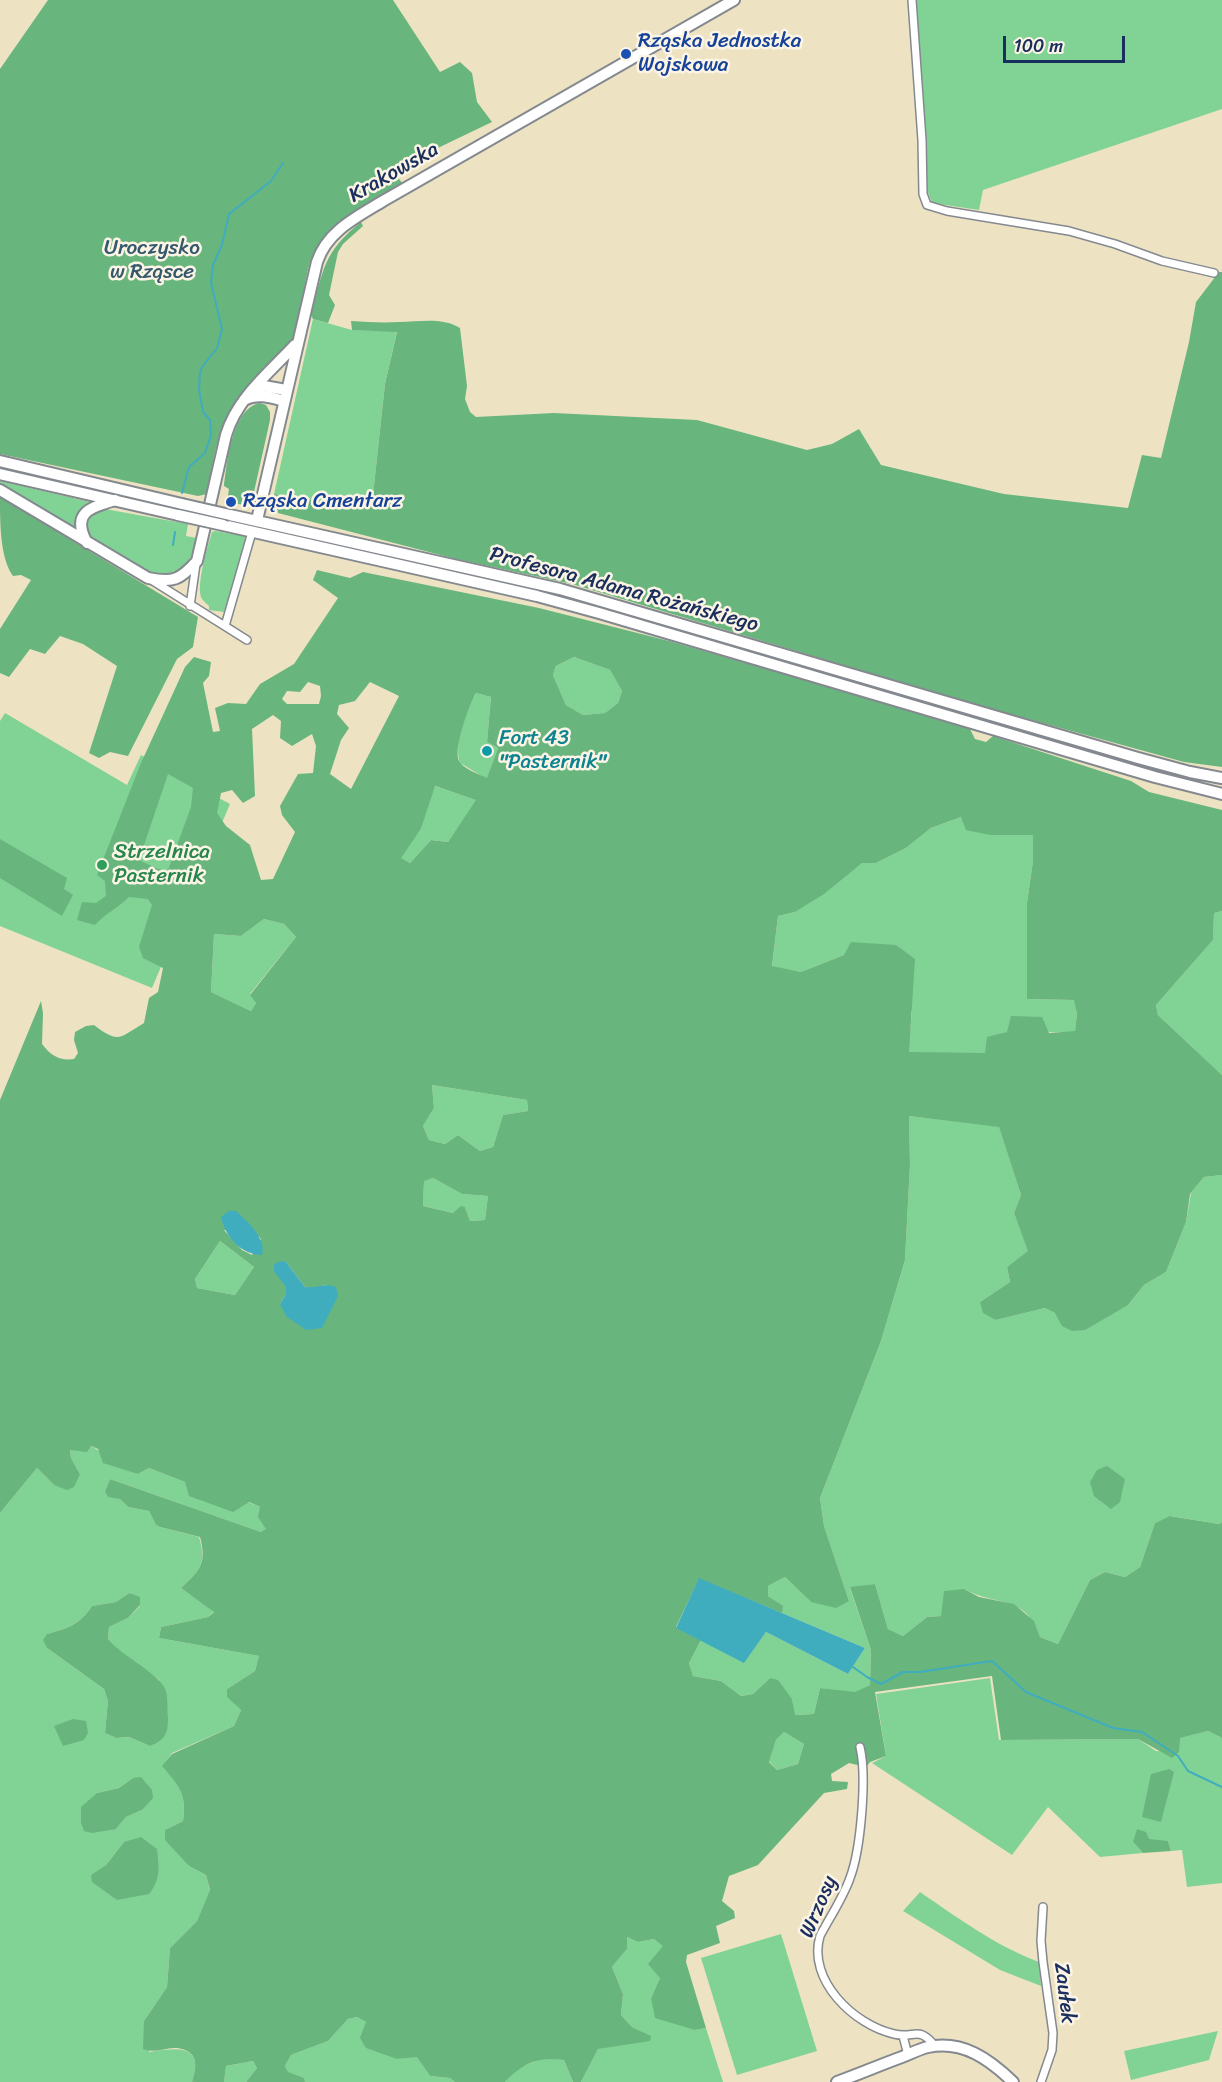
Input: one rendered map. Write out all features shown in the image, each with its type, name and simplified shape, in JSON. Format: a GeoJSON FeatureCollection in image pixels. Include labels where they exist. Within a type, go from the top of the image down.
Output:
{"type":"FeatureCollection","features":[{"type":"Feature","properties":{"kind":"main road","name":"Krakowska"},"geometry":{"type":"LineString","coordinates":[[257,520],[297,343],[319,256],[327,241],[347,223],[734,0]]}},
{"type":"Feature","properties":{"kind":"main road"},"geometry":{"type":"LineString","coordinates":[[0,490],[148,578],[165,582],[174,580],[186,574],[197,561],[228,429],[244,400],[297,343]]}},
{"type":"Feature","properties":{"kind":"main road"},"geometry":{"type":"LineString","coordinates":[[255,387],[264,386],[285,395]]}},
{"type":"Feature","properties":{"kind":"main road"},"geometry":{"type":"LineString","coordinates":[[244,400],[252,396],[285,395]]}},
{"type":"Feature","properties":{"kind":"main road","name":"Profesora Adama Rożańskiego"},"geometry":{"type":"LineString","coordinates":[[5,462],[589,597],[1138,758],[1222,778]]}},
{"type":"Feature","properties":{"kind":"main road","name":"Profesora Adama Rożańskiego"},"geometry":{"type":"LineString","coordinates":[[0,474],[580,607],[1222,795]]}},
{"type":"Feature","properties":{"kind":"main road"},"geometry":{"type":"LineString","coordinates":[[88,543],[81,529],[83,516],[93,507],[114,500]]}},
{"type":"Feature","properties":{"kind":"main road"},"geometry":{"type":"LineString","coordinates":[[837,2082],[926,2048],[947,2044],[975,2053],[992,2062],[1013,2082]]}},
{"type":"Feature","properties":{"kind":"street"},"geometry":{"type":"LineString","coordinates":[[912,0],[922,140],[923,194],[927,205],[947,211],[1069,231],[1162,261],[1214,273]]}},
{"type":"Feature","properties":{"kind":"street"},"geometry":{"type":"LineString","coordinates":[[225,626],[252,532]]}},
{"type":"Feature","properties":{"kind":"street"},"geometry":{"type":"LineString","coordinates":[[190,606],[197,561]]}},
{"type":"Feature","properties":{"kind":"street"},"geometry":{"type":"LineString","coordinates":[[148,578],[247,640]]}},
{"type":"Feature","properties":{"kind":"street","name":"Wrzosy"},"geometry":{"type":"LineString","coordinates":[[860,1747],[863,1804],[854,1867],[820,1936],[817,1945],[818,1959],[824,1978],[851,2013],[882,2030],[903,2036],[922,2034],[935,2046]]}},
{"type":"Feature","properties":{"kind":"street","name":"Zaułek"},"geometry":{"type":"LineString","coordinates":[[1041,2082],[1052,2050],[1053,2033],[1041,1941],[1043,1907]]}},
{"type":"Feature","properties":{"kind":"street"},"geometry":{"type":"LineString","coordinates":[[903,2036],[908,2055]]}},
{"type":"Feature","properties":{"kind":"green space","name":"Uroczysko w Rząsce"},"geometry":{"type":"Polygon","coordinates":[[[48,0],[393,0],[440,72],[460,62],[472,73],[477,102],[492,122],[392,170],[403,184],[362,206],[326,236],[310,262],[293,338],[277,359],[241,395],[227,417],[218,442],[207,494],[198,496],[0,454],[0,69],[48,0]]]}},
{"type":"Feature","properties":{"kind":"green space"},"geometry":{"type":"Polygon","coordinates":[[[913,0],[1222,0],[1222,109],[983,190],[979,210],[932,203],[927,190],[913,0]]]}},
{"type":"Feature","properties":{"kind":"green space"},"geometry":{"type":"Polygon","coordinates":[[[361,222],[363,226],[343,244],[338,252],[329,295],[335,305],[328,323],[313,319],[311,315],[326,263],[339,243],[361,222]]]}},
{"type":"Feature","properties":{"kind":"green space"},"geometry":{"type":"Polygon","coordinates":[[[1219,272],[1222,272],[1222,767],[1184,762],[970,703],[572,584],[456,559],[278,513],[274,494],[333,503],[372,504],[385,384],[397,332],[352,330],[351,321],[438,321],[460,328],[467,386],[465,399],[470,412],[476,417],[554,413],[697,420],[807,450],[832,444],[859,429],[881,465],[1004,494],[1128,508],[1142,455],[1161,458],[1189,342],[1196,302],[1219,272]]]}},
{"type":"Feature","properties":{"kind":"green space"},"geometry":{"type":"Polygon","coordinates":[[[313,319],[352,330],[397,331],[385,384],[372,504],[333,503],[274,494],[313,319]]]}},
{"type":"Feature","properties":{"kind":"green space"},"geometry":{"type":"Polygon","coordinates":[[[260,403],[266,405],[270,412],[270,420],[252,501],[244,505],[227,502],[229,489],[224,486],[237,425],[251,407],[260,403]]]}},
{"type":"Feature","properties":{"kind":"green space"},"geometry":{"type":"Polygon","coordinates":[[[0,481],[90,502],[81,510],[75,530],[0,484],[0,481]]]}},
{"type":"Feature","properties":{"kind":"green space"},"geometry":{"type":"Polygon","coordinates":[[[0,497],[198,617],[193,647],[177,659],[128,756],[110,752],[99,758],[89,753],[117,666],[83,644],[60,636],[45,654],[30,649],[9,677],[0,673],[0,629],[31,580],[21,575],[13,576],[5,560],[0,497]]]}},
{"type":"Feature","properties":{"kind":"green space"},"geometry":{"type":"Polygon","coordinates":[[[105,509],[188,524],[186,536],[197,538],[189,562],[174,573],[154,575],[89,536],[86,523],[92,512],[105,509]]]}},
{"type":"Feature","properties":{"kind":"green space"},"geometry":{"type":"Polygon","coordinates":[[[212,532],[245,536],[246,543],[224,612],[209,610],[209,606],[200,593],[205,556],[212,532]]]}},
{"type":"Feature","properties":{"kind":"green space"},"geometry":{"type":"Polygon","coordinates":[[[317,570],[350,578],[363,572],[539,608],[669,641],[969,727],[975,739],[986,742],[993,736],[1131,781],[1149,792],[1222,810],[1222,911],[1214,913],[1213,940],[1156,1005],[1158,1015],[1222,1075],[1222,1175],[1204,1177],[1190,1194],[1186,1222],[1166,1272],[1144,1285],[1128,1305],[1085,1330],[1072,1331],[1062,1326],[1055,1313],[1045,1308],[996,1320],[983,1313],[980,1302],[1010,1282],[1007,1267],[1028,1251],[1014,1213],[1021,1195],[999,1127],[909,1116],[910,1164],[905,1260],[881,1341],[820,1498],[824,1526],[849,1601],[836,1608],[811,1602],[785,1577],[768,1586],[768,1596],[783,1606],[782,1613],[699,1579],[676,1627],[701,1640],[689,1663],[693,1676],[721,1681],[741,1696],[753,1694],[770,1678],[778,1680],[792,1699],[795,1715],[814,1714],[820,1688],[855,1692],[870,1685],[871,1650],[850,1587],[875,1584],[888,1629],[903,1636],[927,1617],[941,1616],[944,1591],[964,1589],[979,1597],[1014,1604],[1034,1621],[1040,1637],[1058,1644],[1090,1580],[1105,1572],[1125,1577],[1140,1567],[1155,1523],[1170,1516],[1219,1524],[1222,1522],[1222,1738],[1208,1731],[1180,1738],[1179,1752],[1172,1758],[1138,1739],[1001,1740],[992,1676],[875,1692],[886,1756],[870,1762],[866,1767],[849,1763],[831,1774],[832,1781],[848,1782],[847,1789],[824,1793],[758,1865],[729,1876],[722,1901],[734,1911],[735,1918],[716,1926],[720,1943],[687,1955],[686,1962],[706,2028],[695,2030],[655,2018],[651,1998],[660,1978],[648,1964],[663,1946],[654,1939],[638,1942],[627,1937],[627,1949],[612,1967],[623,1994],[621,2015],[632,2027],[651,2036],[650,2041],[598,2049],[581,2082],[573,2082],[564,2060],[555,2059],[532,2062],[518,2070],[505,2082],[455,2082],[450,2078],[430,2076],[417,2057],[397,2059],[366,2048],[360,2038],[366,2022],[357,2017],[348,2019],[328,2041],[291,2055],[285,2066],[288,2072],[304,2078],[305,2082],[246,2082],[257,2068],[253,2061],[226,2066],[224,2082],[192,2082],[195,2060],[189,2052],[177,2048],[152,2051],[143,2049],[144,2021],[167,1987],[170,1948],[197,1921],[210,1890],[206,1875],[189,1866],[165,1840],[165,1830],[183,1821],[184,1804],[177,1785],[162,1766],[172,1754],[234,1726],[241,1710],[227,1697],[227,1689],[255,1671],[259,1656],[159,1638],[161,1627],[208,1617],[214,1612],[181,1588],[200,1566],[203,1554],[200,1537],[160,1527],[156,1525],[149,1511],[128,1507],[120,1499],[108,1497],[105,1491],[110,1479],[261,1532],[266,1529],[258,1517],[260,1507],[249,1502],[233,1512],[189,1496],[185,1482],[149,1468],[138,1474],[103,1463],[98,1449],[91,1446],[87,1452],[70,1450],[71,1458],[80,1474],[74,1487],[67,1490],[54,1485],[37,1468],[0,1513],[0,1100],[41,1001],[42,1044],[52,1055],[60,1058],[74,1059],[78,1053],[74,1040],[75,1032],[86,1026],[94,1025],[109,1035],[119,1037],[144,1023],[149,998],[158,992],[163,968],[143,958],[139,947],[152,905],[148,899],[129,897],[95,925],[77,920],[82,902],[96,903],[106,896],[105,881],[97,875],[141,763],[185,667],[194,657],[211,662],[209,676],[203,683],[213,732],[220,731],[215,708],[228,703],[246,704],[260,684],[294,664],[338,598],[313,580],[317,570]],[[574,657],[556,666],[553,675],[566,705],[583,715],[605,713],[618,703],[622,691],[610,670],[574,657]],[[308,682],[300,692],[287,691],[282,699],[287,704],[319,704],[320,686],[308,682]],[[370,682],[355,701],[339,705],[337,714],[349,728],[341,740],[330,774],[351,789],[399,696],[370,682]],[[476,693],[466,717],[458,747],[459,761],[468,769],[487,778],[498,748],[487,742],[491,697],[476,693]],[[273,715],[252,729],[255,796],[243,803],[232,790],[221,793],[217,813],[226,826],[250,845],[261,880],[273,879],[295,832],[282,815],[280,806],[298,774],[313,773],[316,746],[312,734],[292,746],[280,738],[281,721],[273,715]],[[168,774],[139,860],[158,869],[168,870],[191,807],[193,788],[168,774]],[[435,786],[421,829],[401,858],[410,863],[431,840],[448,842],[476,800],[435,786]],[[961,817],[931,828],[906,848],[876,863],[862,863],[824,894],[795,912],[778,916],[772,966],[801,972],[844,955],[851,942],[896,945],[915,959],[909,1052],[985,1053],[987,1037],[1007,1032],[1011,1016],[1042,1017],[1049,1033],[1075,1031],[1077,1014],[1074,1000],[1027,999],[1027,903],[1033,861],[1033,835],[990,835],[966,830],[961,817]],[[264,919],[241,936],[214,934],[211,992],[251,1011],[256,1003],[250,995],[296,937],[284,924],[264,919]],[[432,1085],[434,1108],[423,1126],[429,1140],[445,1144],[458,1135],[480,1151],[493,1147],[503,1115],[528,1111],[527,1100],[432,1085]],[[433,1178],[424,1181],[423,1206],[453,1213],[461,1206],[465,1207],[470,1221],[485,1220],[488,1196],[462,1194],[433,1178]],[[224,1230],[242,1250],[252,1255],[261,1239],[254,1231],[224,1230]],[[220,1241],[195,1279],[197,1288],[235,1295],[254,1267],[220,1241]],[[286,1262],[286,1294],[280,1304],[328,1284],[313,1289],[305,1287],[286,1262]],[[784,1732],[776,1740],[769,1762],[777,1770],[798,1764],[804,1744],[784,1732]]]}},
{"type":"Feature","properties":{"kind":"green space"},"geometry":{"type":"Polygon","coordinates":[[[574,657],[610,670],[622,691],[618,703],[605,713],[583,715],[566,705],[553,675],[556,666],[574,657]]]}},
{"type":"Feature","properties":{"kind":"green space"},"geometry":{"type":"Polygon","coordinates":[[[476,693],[491,697],[487,742],[498,748],[487,779],[460,763],[458,755],[462,727],[476,693]]]}},
{"type":"Feature","properties":{"kind":"green space","name":"Strzelnica Pasternik"},"geometry":{"type":"Polygon","coordinates":[[[5,713],[127,785],[141,755],[230,804],[152,988],[0,926],[0,721],[5,713]]]}},
{"type":"Feature","properties":{"kind":"green space"},"geometry":{"type":"Polygon","coordinates":[[[434,786],[477,800],[448,842],[431,840],[410,863],[400,858],[421,829],[434,786]]]}},
{"type":"Feature","properties":{"kind":"green space"},"geometry":{"type":"Polygon","coordinates":[[[961,817],[990,835],[1033,835],[1033,861],[1027,903],[1027,999],[1075,1000],[1077,1014],[1075,1032],[1007,1032],[985,1053],[908,1053],[912,1011],[844,955],[801,972],[772,967],[778,916],[795,912],[862,863],[876,863],[906,848],[931,828],[961,817]]]}},
{"type":"Feature","properties":{"kind":"green space"},"geometry":{"type":"Polygon","coordinates":[[[0,839],[67,878],[64,889],[73,895],[62,916],[0,878],[0,839]]]}},
{"type":"Feature","properties":{"kind":"green space"},"geometry":{"type":"Polygon","coordinates":[[[1222,911],[1222,1075],[1158,1015],[1156,1005],[1213,940],[1214,913],[1222,911]]]}},
{"type":"Feature","properties":{"kind":"green space"},"geometry":{"type":"Polygon","coordinates":[[[264,919],[284,924],[296,937],[250,994],[256,1003],[251,1011],[211,992],[214,934],[241,936],[264,919]]]}},
{"type":"Feature","properties":{"kind":"green space"},"geometry":{"type":"Polygon","coordinates":[[[432,1085],[527,1100],[528,1111],[503,1115],[493,1147],[480,1151],[458,1135],[445,1144],[429,1140],[423,1126],[434,1108],[432,1085]]]}},
{"type":"Feature","properties":{"kind":"green space"},"geometry":{"type":"Polygon","coordinates":[[[909,1116],[999,1126],[1021,1195],[1014,1213],[1029,1251],[1007,1267],[1010,1282],[980,1302],[996,1320],[1045,1308],[1055,1313],[1128,1305],[1144,1285],[1166,1272],[1186,1222],[1191,1193],[1204,1177],[1222,1175],[1222,1522],[1219,1524],[1171,1516],[1155,1523],[1140,1567],[1125,1577],[1105,1572],[1090,1580],[1058,1644],[1040,1637],[1034,1623],[1019,1608],[964,1589],[941,1616],[927,1617],[903,1636],[888,1629],[875,1584],[850,1588],[871,1650],[870,1685],[855,1693],[820,1688],[814,1714],[794,1715],[792,1699],[770,1678],[753,1694],[741,1696],[721,1681],[693,1676],[689,1663],[701,1640],[744,1662],[766,1632],[848,1674],[865,1648],[782,1613],[782,1606],[768,1596],[768,1586],[785,1577],[811,1602],[849,1601],[824,1526],[820,1498],[881,1341],[905,1260],[910,1164],[909,1116]]]}},
{"type":"Feature","properties":{"kind":"green space"},"geometry":{"type":"Polygon","coordinates":[[[433,1178],[462,1194],[488,1196],[485,1220],[470,1221],[465,1207],[453,1213],[423,1206],[424,1180],[433,1178]]]}},
{"type":"Feature","properties":{"kind":"green space"},"geometry":{"type":"Polygon","coordinates":[[[220,1241],[254,1267],[235,1295],[197,1288],[195,1279],[220,1241]]]}},
{"type":"Feature","properties":{"kind":"green space"},"geometry":{"type":"Polygon","coordinates":[[[91,1446],[138,1474],[149,1468],[248,1502],[260,1507],[266,1530],[261,1532],[110,1479],[105,1491],[120,1499],[128,1507],[149,1511],[156,1525],[160,1527],[199,1537],[202,1554],[200,1566],[181,1588],[214,1611],[208,1617],[161,1627],[159,1638],[259,1656],[255,1671],[227,1689],[228,1697],[241,1710],[234,1726],[172,1753],[163,1766],[177,1785],[184,1804],[183,1821],[165,1830],[189,1866],[206,1875],[210,1891],[197,1921],[170,1948],[167,1987],[144,2021],[149,2052],[178,2049],[191,2054],[195,2060],[192,2082],[0,2082],[0,1513],[37,1468],[54,1485],[80,1474],[71,1458],[70,1450],[91,1446]],[[129,1593],[116,1602],[92,1606],[83,1618],[73,1625],[47,1634],[47,1648],[104,1689],[108,1701],[105,1733],[116,1738],[129,1737],[150,1746],[159,1680],[115,1649],[108,1639],[109,1627],[128,1618],[140,1606],[129,1593]],[[133,1778],[119,1788],[97,1793],[116,1829],[126,1817],[142,1810],[133,1778]],[[124,1842],[106,1865],[92,1875],[117,1900],[124,1842]]]}},
{"type":"Feature","properties":{"kind":"green space"},"geometry":{"type":"Polygon","coordinates":[[[1107,1466],[1125,1479],[1120,1502],[1111,1509],[1094,1496],[1090,1482],[1097,1470],[1107,1466]]]}},
{"type":"Feature","properties":{"kind":"green space"},"geometry":{"type":"Polygon","coordinates":[[[129,1593],[140,1597],[140,1605],[128,1618],[109,1627],[108,1639],[157,1678],[166,1691],[168,1718],[166,1732],[162,1739],[150,1746],[129,1737],[116,1738],[105,1733],[108,1701],[104,1689],[47,1648],[43,1640],[47,1634],[78,1622],[92,1606],[116,1602],[129,1593]]]}},
{"type":"Feature","properties":{"kind":"green space"},"geometry":{"type":"Polygon","coordinates":[[[990,1678],[999,1740],[1138,1739],[1156,1751],[1179,1752],[1179,1738],[1208,1731],[1222,1738],[1222,1883],[1187,1887],[1182,1850],[1171,1851],[1168,1841],[1133,1842],[1143,1853],[1100,1857],[1048,1807],[1012,1855],[872,1763],[886,1756],[876,1694],[990,1678]]]}},
{"type":"Feature","properties":{"kind":"green space"},"geometry":{"type":"Polygon","coordinates":[[[73,1719],[86,1721],[88,1733],[84,1740],[63,1746],[54,1726],[73,1719]]]}},
{"type":"Feature","properties":{"kind":"green space"},"geometry":{"type":"Polygon","coordinates":[[[784,1732],[804,1744],[798,1764],[777,1770],[769,1761],[776,1740],[784,1732]]]}},
{"type":"Feature","properties":{"kind":"green space"},"geometry":{"type":"Polygon","coordinates":[[[1169,1769],[1174,1772],[1161,1822],[1142,1817],[1151,1774],[1169,1769]]]}},
{"type":"Feature","properties":{"kind":"green space"},"geometry":{"type":"Polygon","coordinates":[[[141,1777],[152,1790],[153,1798],[142,1810],[126,1817],[116,1829],[92,1833],[84,1831],[81,1823],[81,1807],[97,1793],[119,1788],[133,1778],[141,1777]]]}},
{"type":"Feature","properties":{"kind":"green space"},"geometry":{"type":"Polygon","coordinates":[[[1137,1829],[1146,1832],[1149,1839],[1168,1841],[1171,1851],[1143,1853],[1133,1842],[1137,1829]]]}},
{"type":"Feature","properties":{"kind":"green space"},"geometry":{"type":"Polygon","coordinates":[[[141,1837],[157,1849],[159,1868],[156,1883],[149,1894],[117,1900],[92,1882],[91,1875],[106,1865],[124,1842],[141,1837]]]}},
{"type":"Feature","properties":{"kind":"green space"},"geometry":{"type":"Polygon","coordinates":[[[920,1892],[992,1940],[1039,1962],[1041,1986],[1000,1970],[903,1911],[920,1892]]]}},
{"type":"Feature","properties":{"kind":"green space"},"geometry":{"type":"Polygon","coordinates":[[[781,1934],[817,2051],[737,2075],[701,1958],[781,1934]]]}},
{"type":"Feature","properties":{"kind":"green space"},"geometry":{"type":"Polygon","coordinates":[[[627,1937],[638,1942],[654,1939],[664,1946],[660,1978],[651,1998],[695,2030],[706,2028],[723,2082],[581,2082],[598,2049],[650,2036],[632,2027],[621,2015],[623,1994],[612,1967],[627,1949],[627,1937]]]}},
{"type":"Feature","properties":{"kind":"green space"},"geometry":{"type":"Polygon","coordinates":[[[357,2017],[366,2022],[397,2059],[417,2056],[430,2076],[450,2078],[455,2082],[305,2082],[304,2078],[288,2073],[285,2066],[291,2055],[328,2041],[348,2019],[357,2017]]]}},
{"type":"Feature","properties":{"kind":"green space"},"geometry":{"type":"Polygon","coordinates":[[[1218,2031],[1209,2060],[1131,2080],[1124,2051],[1218,2031]]]}},
{"type":"Feature","properties":{"kind":"green space"},"geometry":{"type":"Polygon","coordinates":[[[546,2057],[564,2060],[573,2082],[505,2082],[516,2069],[546,2057]]]}},
{"type":"Feature","properties":{"kind":"green space"},"geometry":{"type":"Polygon","coordinates":[[[253,2061],[257,2068],[246,2082],[224,2082],[226,2066],[253,2061]]]}},
{"type":"Feature","properties":{"kind":"water"},"geometry":{"type":"Polygon","coordinates":[[[229,1211],[236,1211],[255,1231],[262,1243],[262,1255],[247,1252],[230,1237],[221,1217],[229,1211]]]}},
{"type":"Feature","properties":{"kind":"water"},"geometry":{"type":"Polygon","coordinates":[[[286,1262],[305,1287],[328,1285],[336,1287],[338,1296],[322,1328],[306,1330],[286,1316],[280,1304],[286,1294],[286,1287],[274,1271],[274,1264],[286,1262]]]}},
{"type":"Feature","properties":{"kind":"water"},"geometry":{"type":"Polygon","coordinates":[[[699,1578],[865,1648],[848,1674],[766,1632],[744,1663],[676,1628],[699,1578]]]}},
{"type":"Feature","properties":{"kind":"waterway"},"geometry":{"type":"LineString","coordinates":[[182,493],[189,467],[205,453],[211,435],[210,420],[203,412],[199,390],[202,367],[217,348],[222,329],[211,283],[213,265],[222,245],[229,214],[271,181],[283,163]]}},
{"type":"Feature","properties":{"kind":"waterway"},"geometry":{"type":"LineString","coordinates":[[173,545],[175,532]]}},
{"type":"Feature","properties":{"kind":"waterway"},"geometry":{"type":"LineString","coordinates":[[853,1667],[881,1684],[903,1672],[920,1672],[992,1661],[1026,1692],[1113,1728],[1142,1732],[1178,1756],[1188,1771],[1222,1787]]}},
{"type":"Feature","properties":{"kind":"place","name":"Rząska Jednostka Wojskowa"},"geometry":{"type":"Point","coordinates":[626,54]}},
{"type":"Feature","properties":{"kind":"place","name":"Rząska Cmentarz"},"geometry":{"type":"Point","coordinates":[231,502]}},
{"type":"Feature","properties":{"kind":"place","name":"Fort 43 \"Pasternik\""},"geometry":{"type":"Point","coordinates":[487,751]}},
{"type":"Feature","properties":{"kind":"place","name":"Strzelnica Pasternik"},"geometry":{"type":"Point","coordinates":[102,865]}}]}
